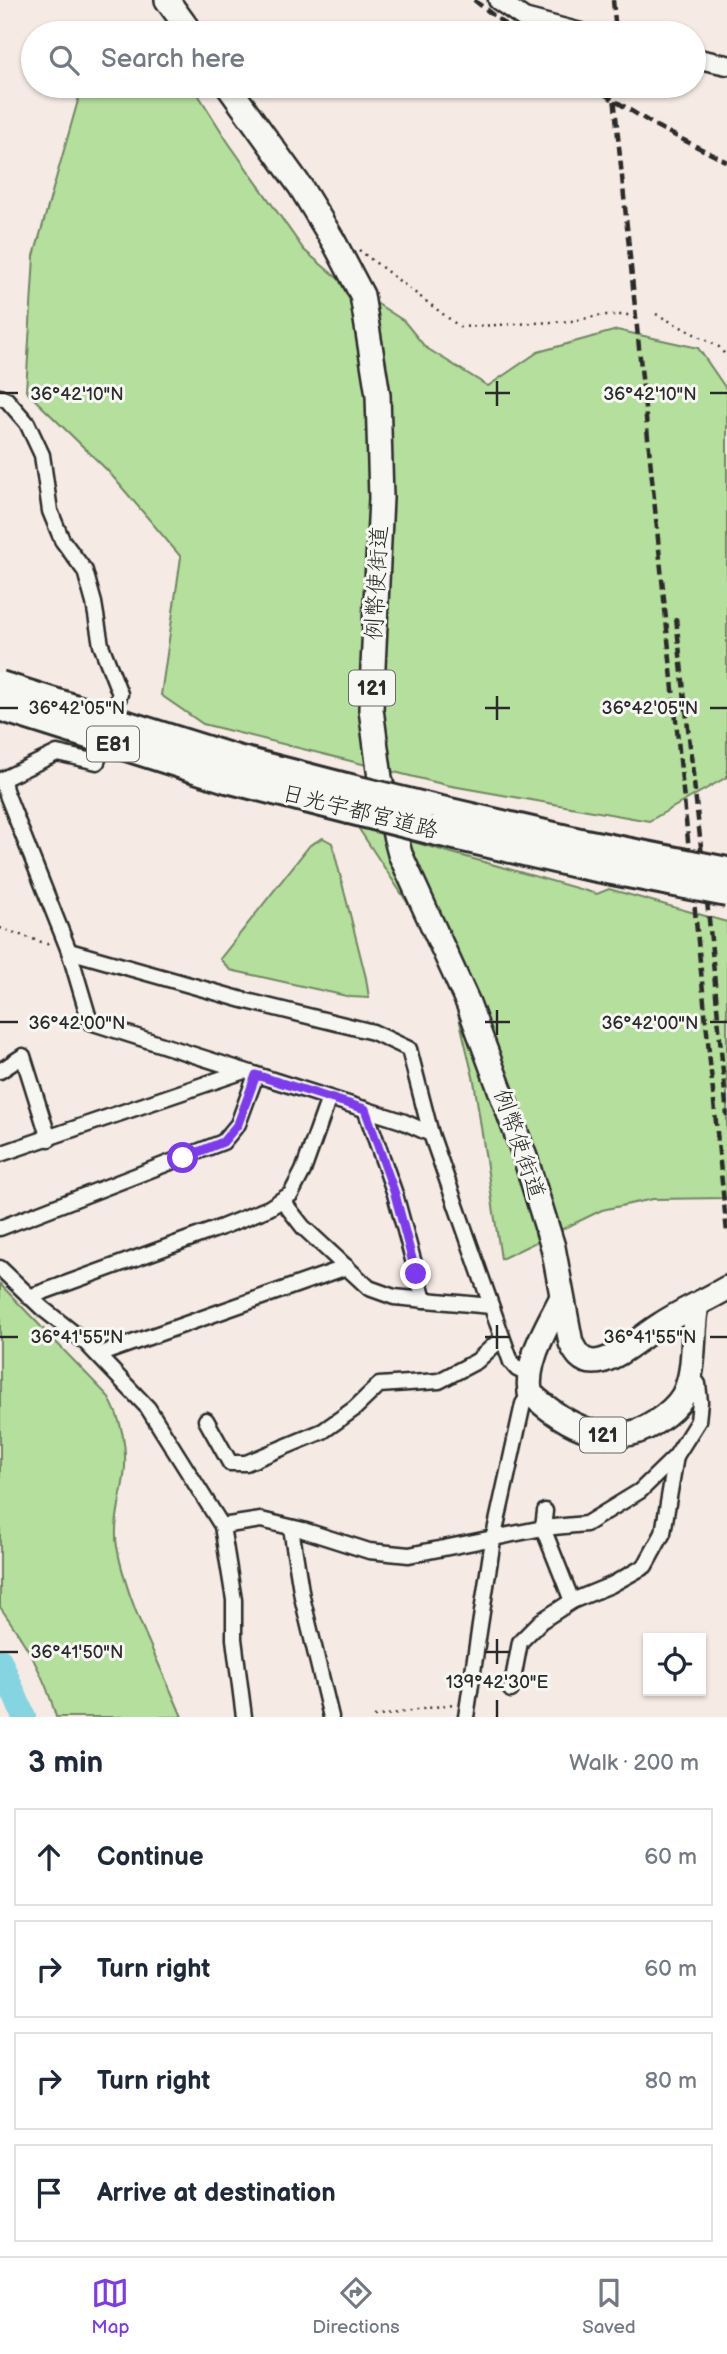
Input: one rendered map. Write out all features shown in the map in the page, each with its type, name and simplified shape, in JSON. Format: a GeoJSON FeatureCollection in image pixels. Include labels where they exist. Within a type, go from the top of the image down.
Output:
{"type":"FeatureCollection","features":[{"type":"Feature","properties":{"kind":"highway"},"geometry":{"type":"LineString","coordinates":[[167,0],[182,21]]}},
{"type":"Feature","properties":{"kind":"highway","name":"例幣使街道"},"geometry":{"type":"LineString","coordinates":[[237,98],[300,186],[362,295],[378,395],[381,498],[371,709],[380,778],[400,854],[468,1003],[525,1157],[553,1247],[571,1343],[577,1355],[585,1361],[596,1362],[610,1358],[661,1324],[727,1289]]}},
{"type":"Feature","properties":{"kind":"highway","name":"日光宇都宮道路"},"geometry":{"type":"LineString","coordinates":[[0,685],[230,769]]}},
{"type":"Feature","properties":{"kind":"highway","name":"日光宇都宮道路"},"geometry":{"type":"LineString","coordinates":[[0,707],[230,769],[727,892]]}},
{"type":"Feature","properties":{"kind":"highway","name":"日光宇都宮道路"},"geometry":{"type":"LineString","coordinates":[[578,853],[727,871]]}},
{"type":"Feature","properties":{"kind":"highway"},"geometry":{"type":"LineString","coordinates":[[529,1384],[542,1336],[561,1299]]}},
{"type":"Feature","properties":{"kind":"highway","name":"121"},"geometry":{"type":"LineString","coordinates":[[529,1384],[544,1407],[586,1431],[606,1436],[638,1432],[665,1416],[683,1397],[689,1372],[697,1305]]}},
{"type":"Feature","properties":{"kind":"street"},"geometry":{"type":"LineString","coordinates":[[498,0],[524,18],[535,21]]}},
{"type":"Feature","properties":{"kind":"street"},"geometry":{"type":"LineString","coordinates":[[706,61],[727,65]]}},
{"type":"Feature","properties":{"kind":"street"},"geometry":{"type":"LineString","coordinates":[[0,397],[7,400],[27,424],[41,455],[50,511],[62,540],[85,571],[101,645],[120,694],[97,762],[57,753],[3,779],[69,951],[90,1022],[402,1121],[431,1134]]}},
{"type":"Feature","properties":{"kind":"street"},"geometry":{"type":"LineString","coordinates":[[69,951],[243,1000],[373,1032],[409,1049],[431,1134],[502,1338],[511,1362],[529,1384],[493,1539],[466,1710]]}},
{"type":"Feature","properties":{"kind":"street"},"geometry":{"type":"LineString","coordinates":[[0,1071],[23,1056],[49,1139]]}},
{"type":"Feature","properties":{"kind":"street"},"geometry":{"type":"LineString","coordinates":[[0,1154],[250,1073]]}},
{"type":"Feature","properties":{"kind":"street"},"geometry":{"type":"LineString","coordinates":[[0,1228],[223,1142],[238,1124],[250,1073]]}},
{"type":"Feature","properties":{"kind":"street"},"geometry":{"type":"LineString","coordinates":[[30,1297],[222,1227],[282,1200],[291,1194],[303,1171],[329,1098]]}},
{"type":"Feature","properties":{"kind":"street"},"geometry":{"type":"LineString","coordinates":[[365,1109],[395,1194],[424,1300]]}},
{"type":"Feature","properties":{"kind":"street"},"geometry":{"type":"LineString","coordinates":[[282,1200],[303,1227],[369,1288],[394,1297],[491,1306]]}},
{"type":"Feature","properties":{"kind":"street"},"geometry":{"type":"LineString","coordinates":[[98,1355],[347,1267]]}},
{"type":"Feature","properties":{"kind":"street"},"geometry":{"type":"LineString","coordinates":[[0,1268],[98,1355],[148,1408],[222,1526],[234,1600],[234,1639],[244,1717]]}},
{"type":"Feature","properties":{"kind":"street"},"geometry":{"type":"LineString","coordinates":[[206,1420],[230,1463],[246,1463],[323,1431],[354,1409],[379,1385],[439,1381],[477,1361],[502,1338]]}},
{"type":"Feature","properties":{"kind":"street"},"geometry":{"type":"LineString","coordinates":[[222,1526],[261,1520],[369,1551],[409,1555],[543,1528],[586,1524],[640,1491],[676,1456],[698,1421],[698,1384],[689,1372]]}},
{"type":"Feature","properties":{"kind":"street"},"geometry":{"type":"LineString","coordinates":[[511,1690],[520,1642],[541,1621],[572,1601],[611,1585],[645,1566],[663,1533],[676,1456]]}},
{"type":"Feature","properties":{"kind":"street"},"geometry":{"type":"LineString","coordinates":[[545,1511],[543,1528],[572,1601]]}},
{"type":"Feature","properties":{"kind":"street"},"geometry":{"type":"LineString","coordinates":[[291,1528],[302,1597],[331,1717]]}},
{"type":"Feature","properties":{"kind":"path"},"geometry":{"type":"LineString","coordinates":[[334,242],[360,251],[460,327],[573,321],[602,314],[629,314]]}},
{"type":"Feature","properties":{"kind":"path"},"geometry":{"type":"LineString","coordinates":[[656,314],[719,347],[727,357]]}},
{"type":"Feature","properties":{"kind":"path"},"geometry":{"type":"LineString","coordinates":[[0,928],[69,951]]}},
{"type":"Feature","properties":{"kind":"path"},"geometry":{"type":"LineString","coordinates":[[374,1717],[442,1704],[466,1710]]}},
{"type":"Feature","properties":{"kind":"green space"},"geometry":{"type":"Polygon","coordinates":[[[79,98],[200,98],[304,250],[336,277],[404,321],[425,347],[488,386],[538,352],[617,330],[698,348],[727,390],[727,777],[649,821],[446,785],[203,724],[161,695],[181,557],[108,471],[26,391],[34,256],[79,98]]]}},
{"type":"Feature","properties":{"kind":"green space"},"geometry":{"type":"Polygon","coordinates":[[[357,826],[597,894],[609,889],[727,922],[727,1198],[653,1199],[602,1210],[501,1259],[474,1081],[451,984],[457,978],[357,826]]]}},
{"type":"Feature","properties":{"kind":"green space"},"geometry":{"type":"Polygon","coordinates":[[[323,838],[332,843],[369,998],[351,997],[230,970],[220,959],[310,845],[323,838]]]}},
{"type":"Feature","properties":{"kind":"green space"},"geometry":{"type":"Polygon","coordinates":[[[0,1284],[107,1395],[117,1414],[123,1434],[125,1456],[117,1521],[117,1547],[136,1612],[182,1717],[56,1717],[33,1659],[0,1607],[0,1284]]]}},
{"type":"Feature","properties":{"kind":"waterway"},"geometry":{"type":"LineString","coordinates":[[0,1660],[24,1717]]}},
{"type":"Feature","properties":{"kind":"railway"},"geometry":{"type":"LineString","coordinates":[[474,0],[501,21]]}},
{"type":"Feature","properties":{"kind":"railway"},"geometry":{"type":"LineString","coordinates":[[613,0],[615,21]]}},
{"type":"Feature","properties":{"kind":"railway"},"geometry":{"type":"LineString","coordinates":[[610,98],[656,126],[727,162]]}},
{"type":"Feature","properties":{"kind":"railway"},"geometry":{"type":"LineString","coordinates":[[614,98],[727,1233]]}},
{"type":"Feature","properties":{"kind":"railway"},"geometry":{"type":"LineString","coordinates":[[676,618],[710,929],[727,1116]]}},
{"type":"Feature","properties":{"kind":"route"},"geometry":{"type":"LineString","coordinates":[[183,1158],[223,1142],[238,1124],[256,1075],[365,1109],[395,1194],[416,1274]]}}]}
